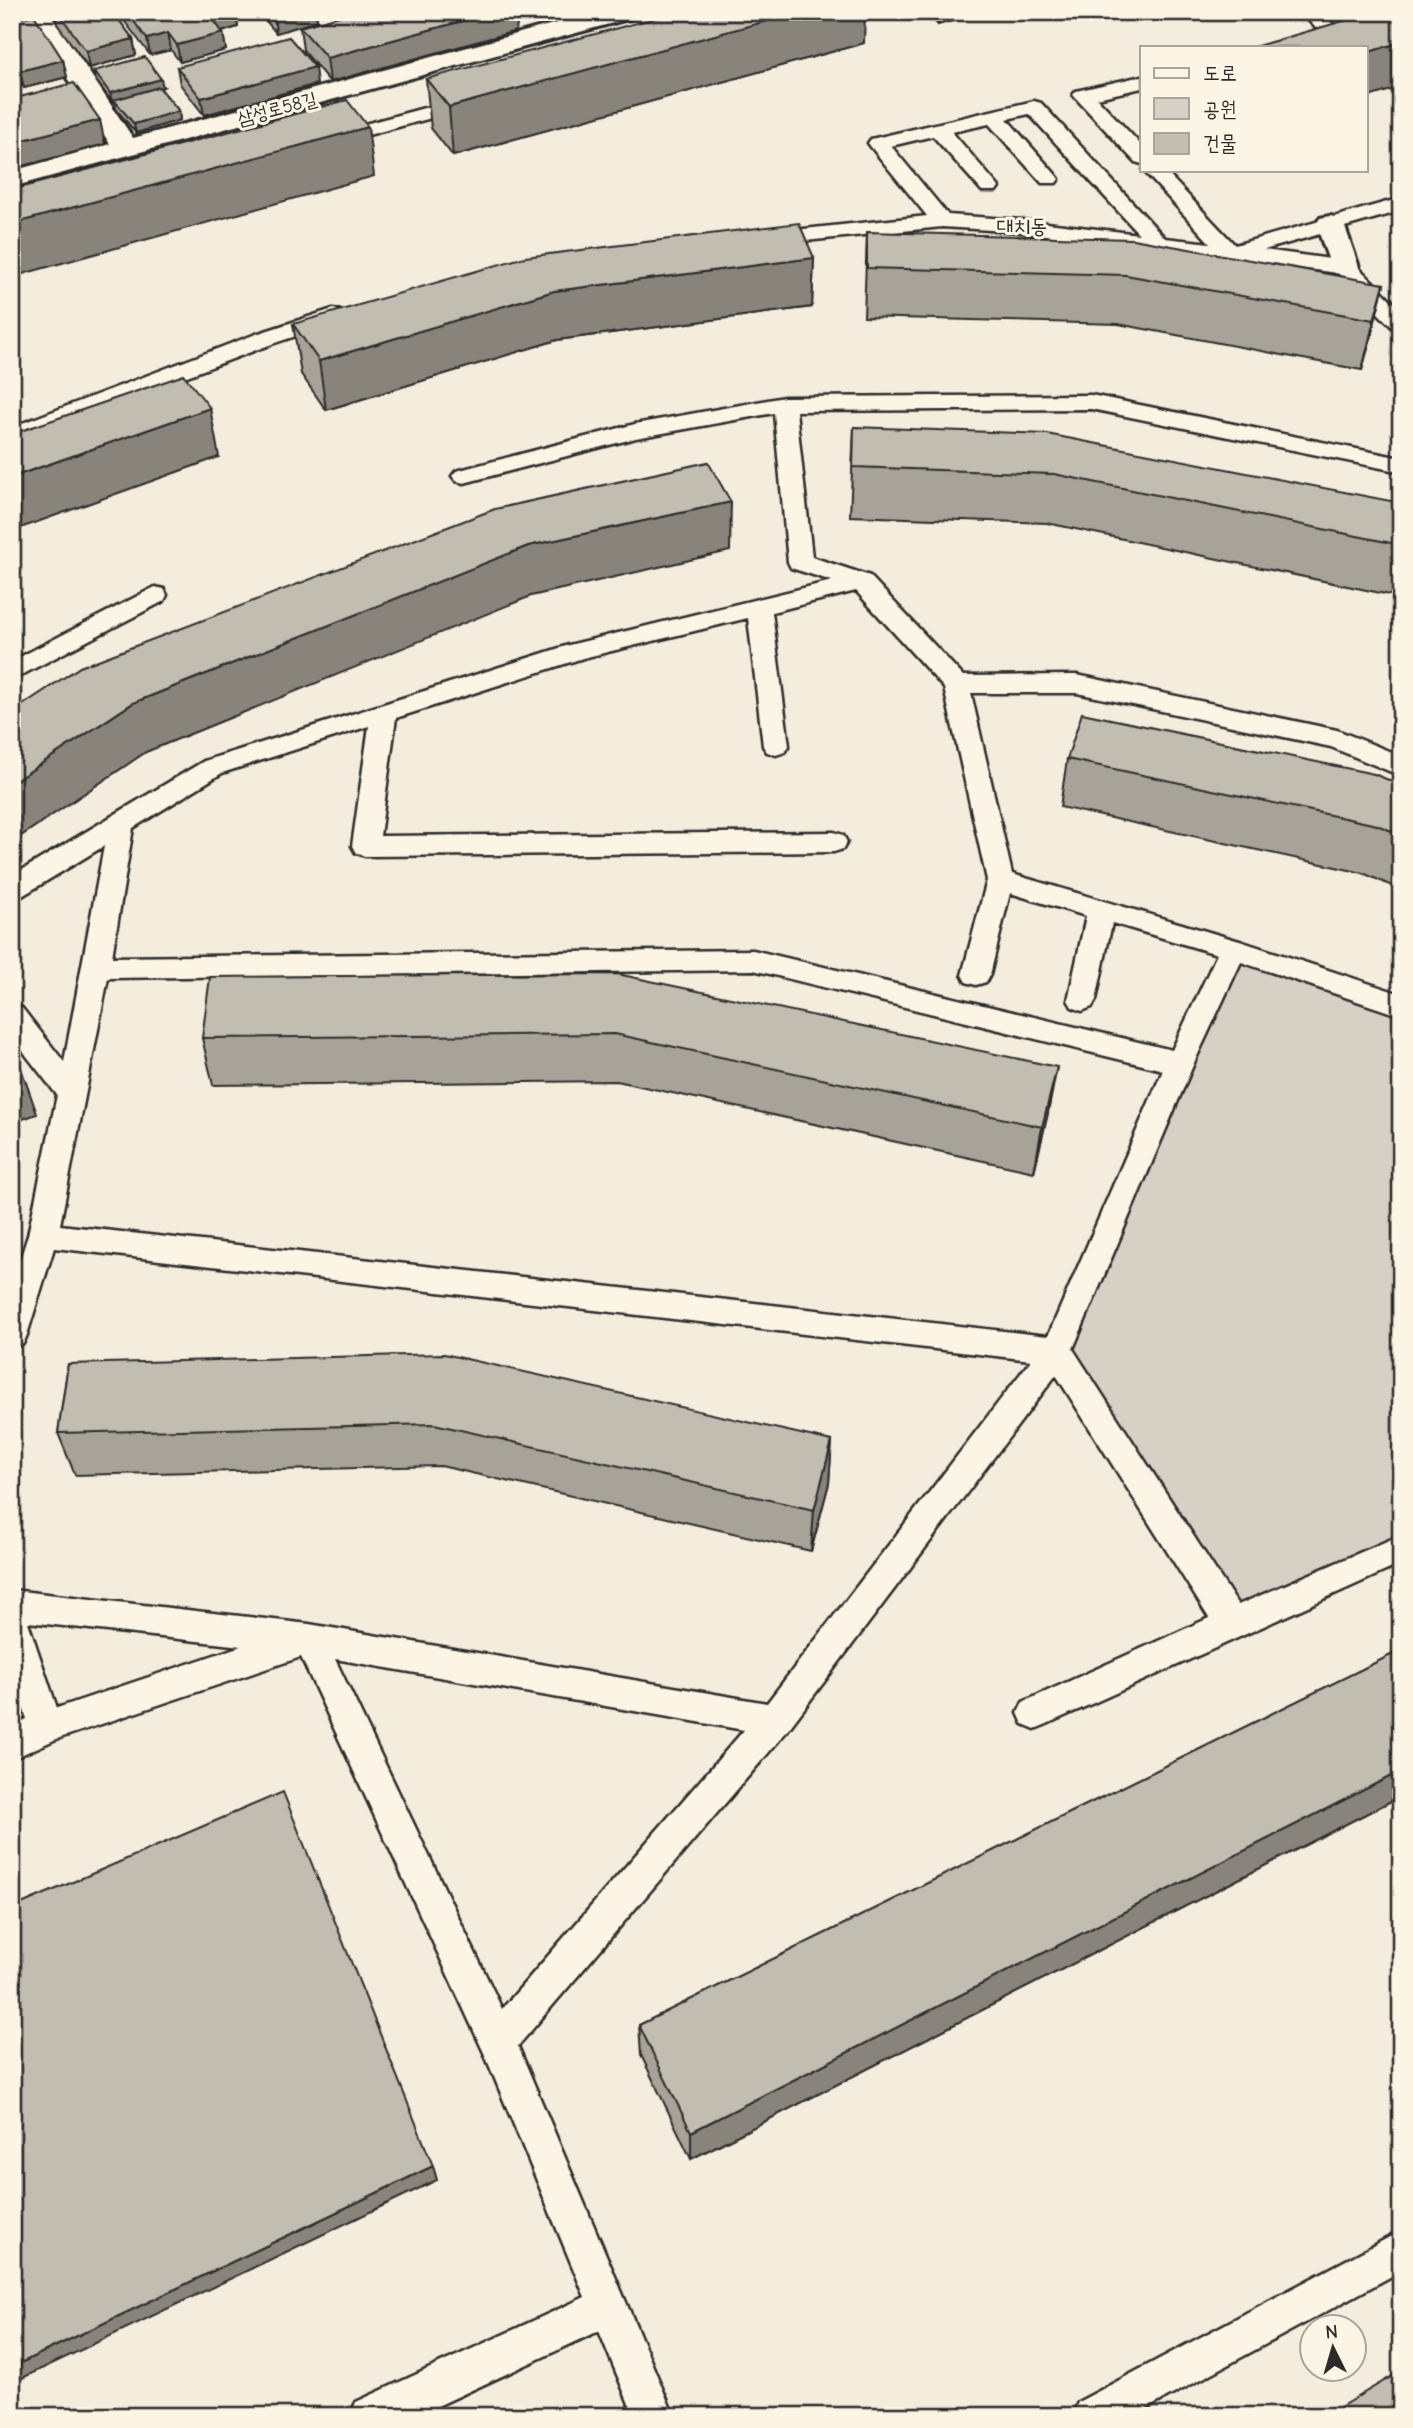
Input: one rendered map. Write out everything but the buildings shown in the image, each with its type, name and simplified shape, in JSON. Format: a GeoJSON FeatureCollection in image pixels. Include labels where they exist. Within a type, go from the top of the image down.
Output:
{"type":"FeatureCollection","features":[{"type":"Feature","properties":{"kind":"street"},"geometry":{"type":"LineString","coordinates":[[36,12],[127,149]]}},
{"type":"Feature","properties":{"kind":"street","name":"삼성로58길"},"geometry":{"type":"LineString","coordinates":[[12,180],[127,149],[544,23],[626,12]]}},
{"type":"Feature","properties":{"kind":"street"},"geometry":{"type":"LineString","coordinates":[[1330,224],[1345,267]]}},
{"type":"Feature","properties":{"kind":"lane"},"geometry":{"type":"LineString","coordinates":[[1291,46],[1335,36],[1309,12]]}},
{"type":"Feature","properties":{"kind":"lane"},"geometry":{"type":"LineString","coordinates":[[1140,82],[1083,96],[1140,156]]}},
{"type":"Feature","properties":{"kind":"lane"},"geometry":{"type":"LineString","coordinates":[[309,145],[485,98]]}},
{"type":"Feature","properties":{"kind":"lane"},"geometry":{"type":"LineString","coordinates":[[942,221],[878,143],[1034,107],[1158,243]]}},
{"type":"Feature","properties":{"kind":"lane"},"geometry":{"type":"LineString","coordinates":[[993,116],[1049,179]]}},
{"type":"Feature","properties":{"kind":"lane"},"geometry":{"type":"LineString","coordinates":[[938,129],[989,187]]}},
{"type":"Feature","properties":{"kind":"lane"},"geometry":{"type":"LineString","coordinates":[[1155,172],[1231,253]]}},
{"type":"Feature","properties":{"kind":"lane"},"geometry":{"type":"LineString","coordinates":[[1231,253],[1401,204]]}},
{"type":"Feature","properties":{"kind":"lane"},"geometry":{"type":"LineString","coordinates":[[752,240],[942,221],[1022,226],[1158,243],[1345,267],[1401,323]]}},
{"type":"Feature","properties":{"kind":"lane"},"geometry":{"type":"LineString","coordinates":[[12,435],[264,339],[353,310]]}},
{"type":"Feature","properties":{"kind":"lane"},"geometry":{"type":"LineString","coordinates":[[464,476],[635,431],[784,404],[1091,402],[1401,465]]}},
{"type":"Feature","properties":{"kind":"lane"},"geometry":{"type":"LineString","coordinates":[[784,404],[800,562],[861,582],[956,685],[1000,880],[976,975]]}},
{"type":"Feature","properties":{"kind":"lane"},"geometry":{"type":"LineString","coordinates":[[12,889],[213,767],[578,651],[861,582]]}},
{"type":"Feature","properties":{"kind":"lane"},"geometry":{"type":"LineString","coordinates":[[12,672],[155,595]]}},
{"type":"Feature","properties":{"kind":"lane"},"geometry":{"type":"LineString","coordinates":[[759,607],[776,746]]}},
{"type":"Feature","properties":{"kind":"lane"},"geometry":{"type":"LineString","coordinates":[[956,685],[1077,684],[1337,739],[1401,767]]}},
{"type":"Feature","properties":{"kind":"lane"},"geometry":{"type":"LineString","coordinates":[[384,714],[365,846],[834,842]]}},
{"type":"Feature","properties":{"kind":"lane"},"geometry":{"type":"LineString","coordinates":[[12,1335],[43,1235],[97,968],[121,821]]}},
{"type":"Feature","properties":{"kind":"lane"},"geometry":{"type":"LineString","coordinates":[[1000,880],[1233,949],[1401,1004]]}},
{"type":"Feature","properties":{"kind":"lane"},"geometry":{"type":"LineString","coordinates":[[1082,1000],[1101,911]]}},
{"type":"Feature","properties":{"kind":"lane"},"geometry":{"type":"LineString","coordinates":[[498,2042],[775,1720],[1057,1350],[1180,1063],[1233,949]]}},
{"type":"Feature","properties":{"kind":"lane"},"geometry":{"type":"LineString","coordinates":[[97,968],[754,960],[1180,1063]]}},
{"type":"Feature","properties":{"kind":"lane"},"geometry":{"type":"LineString","coordinates":[[12,1016],[72,1094]]}},
{"type":"Feature","properties":{"kind":"lane"},"geometry":{"type":"LineString","coordinates":[[43,1235],[1057,1350]]}},
{"type":"Feature","properties":{"kind":"lane"},"geometry":{"type":"LineString","coordinates":[[1057,1350],[1231,1624]]}},
{"type":"Feature","properties":{"kind":"lane"},"geometry":{"type":"LineString","coordinates":[[1035,1713],[1401,1549]]}},
{"type":"Feature","properties":{"kind":"lane"},"geometry":{"type":"LineString","coordinates":[[12,1605],[309,1639],[775,1720]]}},
{"type":"Feature","properties":{"kind":"lane"},"geometry":{"type":"LineString","coordinates":[[12,1623],[47,1727]]}},
{"type":"Feature","properties":{"kind":"lane"},"geometry":{"type":"LineString","coordinates":[[12,1743],[47,1727],[309,1639]]}},
{"type":"Feature","properties":{"kind":"lane"},"geometry":{"type":"LineString","coordinates":[[309,1639],[498,2042],[654,2416]]}},
{"type":"Feature","properties":{"kind":"lane"},"geometry":{"type":"LineString","coordinates":[[1092,2416],[1401,2250]]}},
{"type":"Feature","properties":{"kind":"lane"},"geometry":{"type":"LineString","coordinates":[[370,2416],[608,2307]]}},
{"type":"Feature","properties":{"kind":"green space"},"geometry":{"type":"Polygon","coordinates":[[[1233,949],[1401,1005],[1401,1549],[1231,1624],[1057,1350],[1233,949]]]}},
{"type":"Feature","properties":{"kind":"district","name":"대치동"},"geometry":{"type":"Point","coordinates":[1022,226]}}]}
